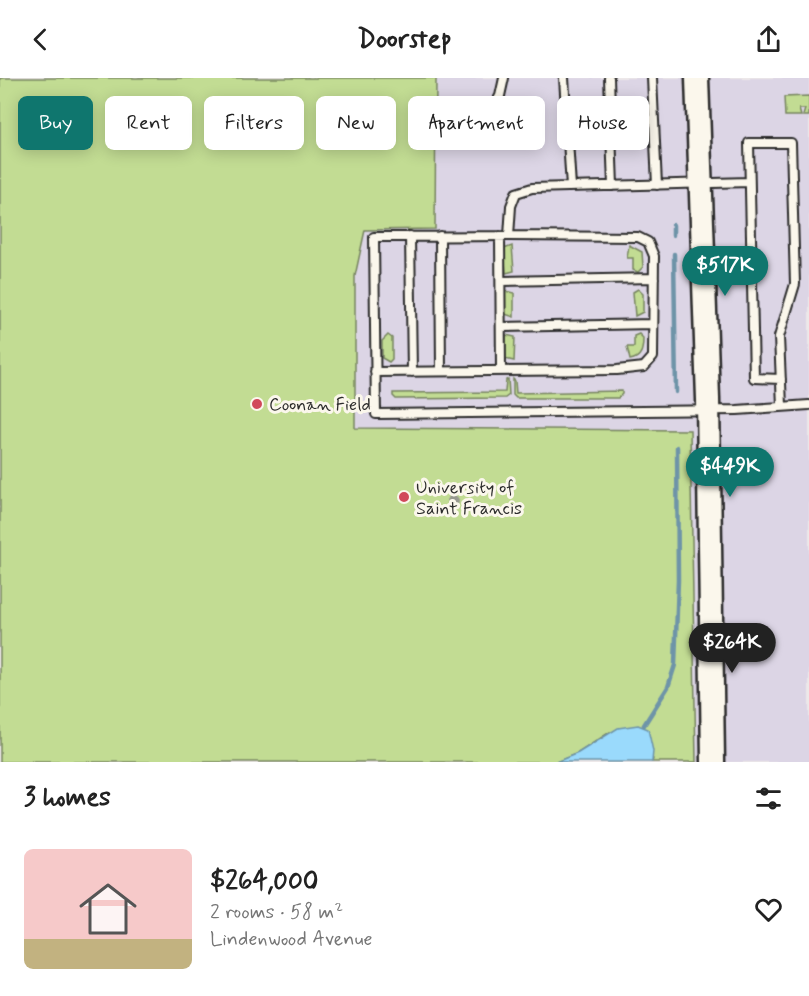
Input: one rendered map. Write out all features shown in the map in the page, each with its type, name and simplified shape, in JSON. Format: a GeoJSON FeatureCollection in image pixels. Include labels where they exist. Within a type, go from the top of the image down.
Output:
{"type":"FeatureCollection","features":[{"type":"Feature","properties":{"kind":"street"},"geometry":{"type":"LineString","coordinates":[[697,78],[708,411],[712,762]]}},
{"type":"Feature","properties":{"kind":"lane"},"geometry":{"type":"LineString","coordinates":[[500,96],[504,78]]}},
{"type":"Feature","properties":{"kind":"lane"},"geometry":{"type":"LineString","coordinates":[[564,78],[571,187]]}},
{"type":"Feature","properties":{"kind":"lane"},"geometry":{"type":"LineString","coordinates":[[609,78],[613,186]]}},
{"type":"Feature","properties":{"kind":"lane"},"geometry":{"type":"LineString","coordinates":[[652,78],[657,185]]}},
{"type":"Feature","properties":{"kind":"lane"},"geometry":{"type":"LineString","coordinates":[[781,379],[754,378],[748,143],[791,143],[795,284],[779,338],[781,379],[782,406]]}},
{"type":"Feature","properties":{"kind":"lane"},"geometry":{"type":"LineString","coordinates":[[509,236],[511,206],[516,193],[532,188],[749,183]]}},
{"type":"Feature","properties":{"kind":"lane"},"geometry":{"type":"LineString","coordinates":[[410,236],[412,372]]}},
{"type":"Feature","properties":{"kind":"lane"},"geometry":{"type":"LineString","coordinates":[[440,236],[441,371]]}},
{"type":"Feature","properties":{"kind":"lane"},"geometry":{"type":"LineString","coordinates":[[500,236],[501,371]]}},
{"type":"Feature","properties":{"kind":"lane"},"geometry":{"type":"LineString","coordinates":[[375,372],[617,370],[644,367],[653,357],[654,256],[648,242],[638,237],[374,237],[375,372],[376,414],[708,411],[809,405]]}},
{"type":"Feature","properties":{"kind":"lane"},"geometry":{"type":"LineString","coordinates":[[501,281],[654,278]]}},
{"type":"Feature","properties":{"kind":"lane"},"geometry":{"type":"LineString","coordinates":[[501,327],[653,324]]}},
{"type":"Feature","properties":{"kind":"shaded area","name":"University of Saint Francis"},"geometry":{"type":"Polygon","coordinates":[[[436,78],[809,78],[809,762],[0,762],[0,233],[435,229],[436,150],[545,150],[545,96],[436,96],[436,78]]]}},
{"type":"Feature","properties":{"kind":"green space","name":"University of Saint Francis"},"geometry":{"type":"Polygon","coordinates":[[[0,78],[436,78],[436,96],[408,96],[408,150],[436,150],[435,229],[365,230],[355,276],[355,428],[690,430],[696,762],[652,762],[653,759],[610,732],[578,753],[556,762],[0,762],[0,78]]]}},
{"type":"Feature","properties":{"kind":"green space"},"geometry":{"type":"Polygon","coordinates":[[[809,96],[809,116],[803,116],[805,109],[799,109],[801,116],[785,116],[784,97],[809,96]]]}},
{"type":"Feature","properties":{"kind":"green space"},"geometry":{"type":"Polygon","coordinates":[[[629,245],[642,252],[643,267],[638,272],[633,270],[633,258],[627,258],[629,245]]]}},
{"type":"Feature","properties":{"kind":"green space"},"geometry":{"type":"Polygon","coordinates":[[[512,246],[514,271],[506,273],[504,249],[512,246]]]}},
{"type":"Feature","properties":{"kind":"green space"},"geometry":{"type":"Polygon","coordinates":[[[638,289],[643,294],[643,312],[635,316],[633,292],[638,289]]]}},
{"type":"Feature","properties":{"kind":"green space"},"geometry":{"type":"Polygon","coordinates":[[[505,291],[514,293],[514,317],[505,314],[505,291]]]}},
{"type":"Feature","properties":{"kind":"green space"},"geometry":{"type":"Polygon","coordinates":[[[639,334],[643,338],[641,352],[630,360],[627,347],[634,347],[634,336],[639,334]]]}},
{"type":"Feature","properties":{"kind":"green space"},"geometry":{"type":"Polygon","coordinates":[[[388,335],[392,338],[392,359],[389,362],[382,358],[382,341],[388,335]]]}},
{"type":"Feature","properties":{"kind":"green space"},"geometry":{"type":"Polygon","coordinates":[[[506,335],[515,337],[514,361],[505,359],[506,335]]]}},
{"type":"Feature","properties":{"kind":"green space"},"geometry":{"type":"Polygon","coordinates":[[[508,379],[509,395],[505,398],[396,399],[393,396],[393,393],[505,392],[508,379]]]}},
{"type":"Feature","properties":{"kind":"green space"},"geometry":{"type":"Polygon","coordinates":[[[513,379],[516,393],[622,391],[622,394],[618,398],[516,398],[513,395],[513,379]]]}},
{"type":"Feature","properties":{"kind":"water"},"geometry":{"type":"Polygon","coordinates":[[[638,725],[648,729],[653,751],[652,762],[556,762],[578,753],[618,728],[638,725]]]}},
{"type":"Feature","properties":{"kind":"waterway"},"geometry":{"type":"LineString","coordinates":[[673,225],[673,235]]}},
{"type":"Feature","properties":{"kind":"waterway"},"geometry":{"type":"LineString","coordinates":[[674,254],[676,392]]}},
{"type":"Feature","properties":{"kind":"waterway"},"geometry":{"type":"LineString","coordinates":[[644,725],[668,687],[675,665],[678,580],[677,447]]}},
{"type":"Feature","properties":{"kind":"place","name":"Coonan Field"},"geometry":{"type":"Point","coordinates":[257,404]}},
{"type":"Feature","properties":{"kind":"place","name":"University of Saint Francis"},"geometry":{"type":"Point","coordinates":[404,497]}}]}
